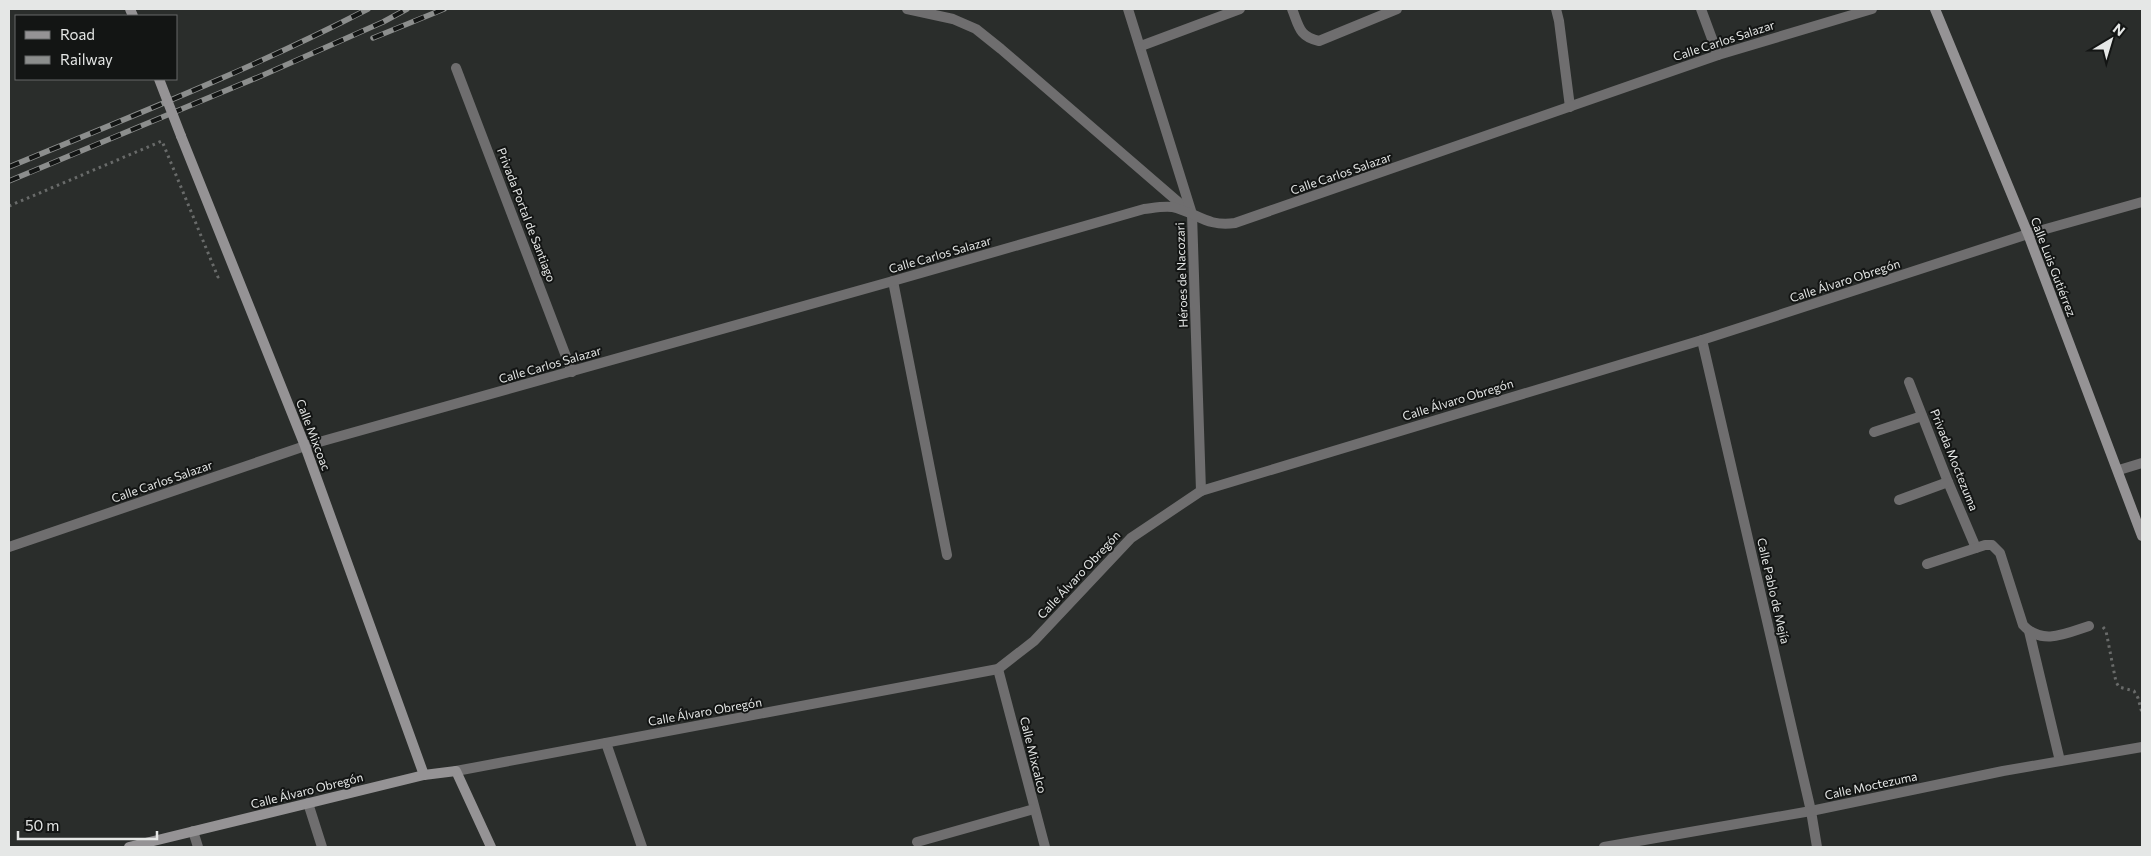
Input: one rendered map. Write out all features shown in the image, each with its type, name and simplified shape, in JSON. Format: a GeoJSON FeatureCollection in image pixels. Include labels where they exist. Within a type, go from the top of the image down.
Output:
{"type":"FeatureCollection","features":[{"type":"Feature","properties":{"kind":"street"},"geometry":{"type":"LineString","coordinates":[[907,9],[953,19],[976,30],[1001,49],[1192,214]]}},
{"type":"Feature","properties":{"kind":"street","name":"Héroes de Nacozari"},"geometry":{"type":"LineString","coordinates":[[1128,9],[1192,214],[1201,491]]}},
{"type":"Feature","properties":{"kind":"street"},"geometry":{"type":"LineString","coordinates":[[1141,46],[1240,9]]}},
{"type":"Feature","properties":{"kind":"street"},"geometry":{"type":"LineString","coordinates":[[1292,9],[1302,35],[1319,41],[1397,9]]}},
{"type":"Feature","properties":{"kind":"street"},"geometry":{"type":"LineString","coordinates":[[1556,9],[1570,107]]}},
{"type":"Feature","properties":{"kind":"street"},"geometry":{"type":"LineString","coordinates":[[1701,9],[1718,55]]}},
{"type":"Feature","properties":{"kind":"street","name":"Calle Carlos Salazar"},"geometry":{"type":"LineString","coordinates":[[9,547],[305,446],[893,282],[1144,209],[1170,207],[1192,214],[1212,224],[1235,224],[1718,55],[1872,9]]}},
{"type":"Feature","properties":{"kind":"street","name":"Calle Luis Gutiérrez"},"geometry":{"type":"LineString","coordinates":[[1934,9],[2028,234],[2119,470],[2142,536]]}},
{"type":"Feature","properties":{"kind":"street","name":"Privada Portal de Santiago"},"geometry":{"type":"LineString","coordinates":[[456,68],[572,372]]}},
{"type":"Feature","properties":{"kind":"street","name":"Calle Mixcoac"},"geometry":{"type":"LineString","coordinates":[[159,80],[305,446],[424,775]]}},
{"type":"Feature","properties":{"kind":"street","name":"Calle Álvaro Obregón"},"geometry":{"type":"LineString","coordinates":[[129,847],[424,775],[606,744],[998,669],[1034,641],[1065,610],[1110,558],[1131,538],[1201,491],[1702,340],[2028,234],[2142,202]]}},
{"type":"Feature","properties":{"kind":"street"},"geometry":{"type":"LineString","coordinates":[[893,282],[947,555]]}},
{"type":"Feature","properties":{"kind":"street","name":"Calle Pablo de Mejía"},"geometry":{"type":"LineString","coordinates":[[1702,340],[1811,811],[1817,847]]}},
{"type":"Feature","properties":{"kind":"street","name":"Privada Moctezuma"},"geometry":{"type":"LineString","coordinates":[[1909,382],[1948,482],[1981,546],[1992,545],[2000,553],[2023,625],[2029,631],[2060,761]]}},
{"type":"Feature","properties":{"kind":"street"},"geometry":{"type":"LineString","coordinates":[[1874,432],[1922,416]]}},
{"type":"Feature","properties":{"kind":"street"},"geometry":{"type":"LineString","coordinates":[[2119,470],[2142,462]]}},
{"type":"Feature","properties":{"kind":"street"},"geometry":{"type":"LineString","coordinates":[[1899,500],[1948,482]]}},
{"type":"Feature","properties":{"kind":"street"},"geometry":{"type":"LineString","coordinates":[[1927,564],[1981,546]]}},
{"type":"Feature","properties":{"kind":"street"},"geometry":{"type":"LineString","coordinates":[[2029,631],[2044,637],[2054,637],[2089,626]]}},
{"type":"Feature","properties":{"kind":"street","name":"Calle Mixcalco"},"geometry":{"type":"LineString","coordinates":[[998,669],[1045,847]]}},
{"type":"Feature","properties":{"kind":"street"},"geometry":{"type":"LineString","coordinates":[[606,744],[642,847]]}},
{"type":"Feature","properties":{"kind":"street","name":"Calle Moctezuma"},"geometry":{"type":"LineString","coordinates":[[1604,847],[1811,811],[2060,761],[2142,747]]}},
{"type":"Feature","properties":{"kind":"street"},"geometry":{"type":"LineString","coordinates":[[456,771],[491,847]]}},
{"type":"Feature","properties":{"kind":"street"},"geometry":{"type":"LineString","coordinates":[[308,803],[322,847]]}},
{"type":"Feature","properties":{"kind":"street"},"geometry":{"type":"LineString","coordinates":[[917,842],[1034,808]]}},
{"type":"Feature","properties":{"kind":"street"},"geometry":{"type":"LineString","coordinates":[[193,831],[198,847]]}},
{"type":"Feature","properties":{"kind":"path"},"geometry":{"type":"LineString","coordinates":[[9,206],[162,141],[218,277],[234,269]]}},
{"type":"Feature","properties":{"kind":"path"},"geometry":{"type":"LineString","coordinates":[[2089,626],[2097,624],[2106,631],[2116,682],[2119,687],[2134,691],[2142,713]]}},
{"type":"Feature","properties":{"kind":"railway"},"geometry":{"type":"LineString","coordinates":[[9,167],[235,72],[368,9]]}},
{"type":"Feature","properties":{"kind":"railway"},"geometry":{"type":"LineString","coordinates":[[9,181],[261,76],[383,22],[407,9]]}},
{"type":"Feature","properties":{"kind":"railway"},"geometry":{"type":"LineString","coordinates":[[373,38],[444,9]]}}]}
